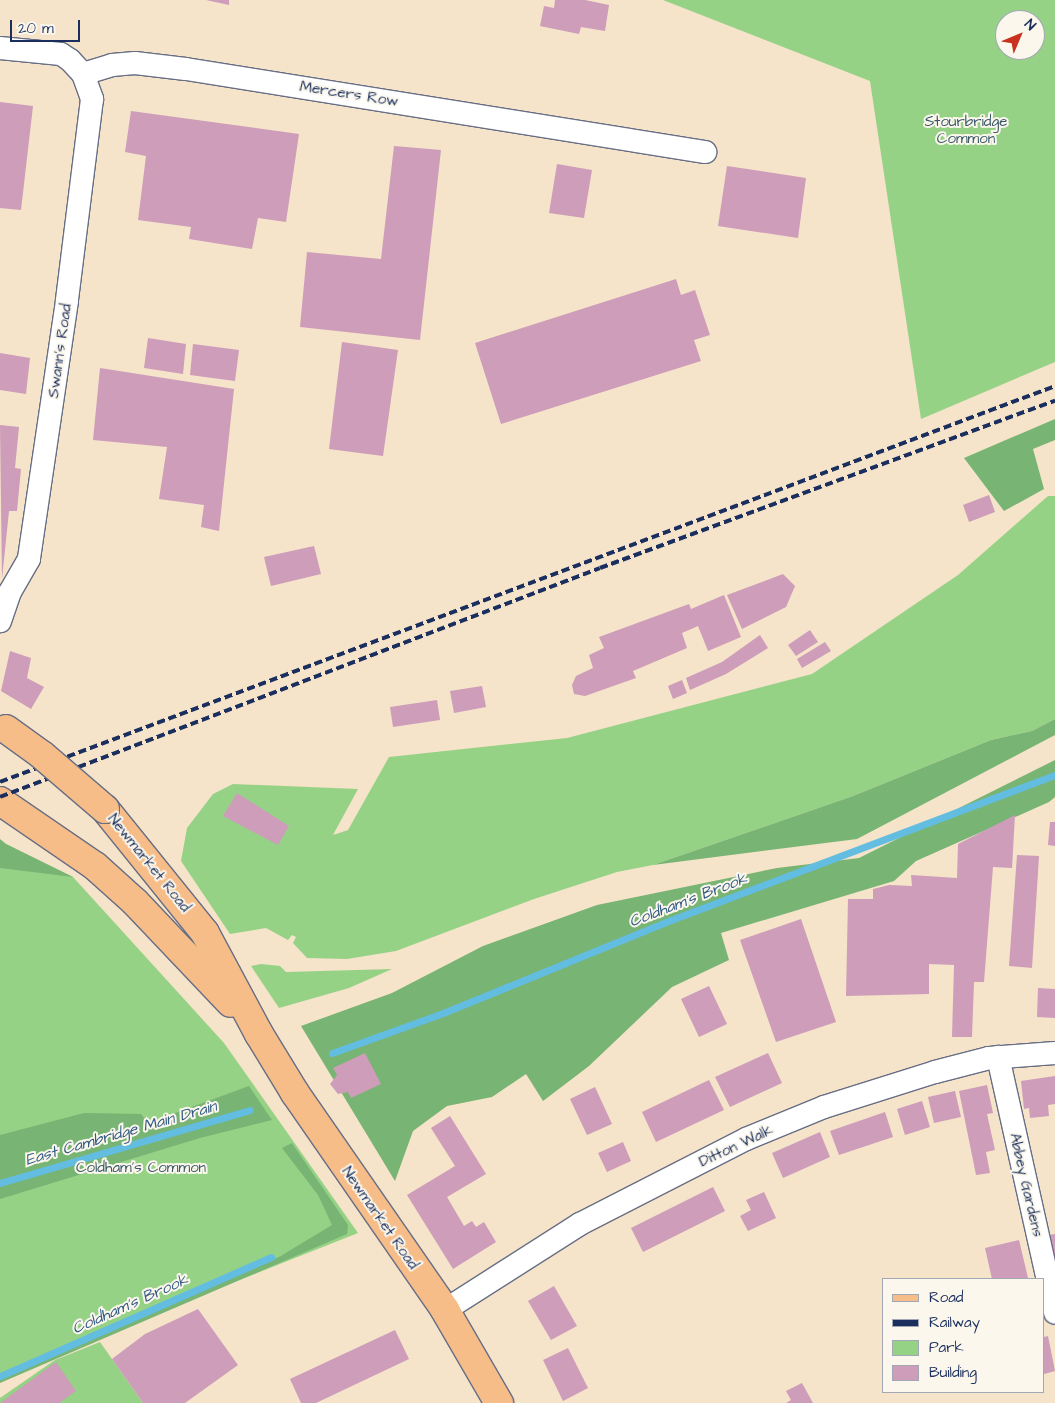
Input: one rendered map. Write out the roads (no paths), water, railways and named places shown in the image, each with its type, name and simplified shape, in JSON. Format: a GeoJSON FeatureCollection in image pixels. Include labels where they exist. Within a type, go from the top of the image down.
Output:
{"type":"FeatureCollection","features":[{"type":"Feature","properties":{"kind":"main road","name":"Newmarket Road"},"geometry":{"type":"LineString","coordinates":[[3,728],[42,755],[105,809],[125,831],[205,932],[259,1034],[338,1156],[444,1310],[500,1403]]}},
{"type":"Feature","properties":{"kind":"main road","name":"Newmarket Road"},"geometry":{"type":"LineString","coordinates":[[0,801],[95,866],[136,902],[259,1034]]}},
{"type":"Feature","properties":{"kind":"main road"},"geometry":{"type":"LineString","coordinates":[[95,866],[114,867],[122,862],[128,852],[125,831]]}},
{"type":"Feature","properties":{"kind":"street"},"geometry":{"type":"LineString","coordinates":[[0,48],[61,54],[83,74]]}},
{"type":"Feature","properties":{"kind":"street","name":"Mercers Row"},"geometry":{"type":"LineString","coordinates":[[83,74],[112,65],[135,63],[186,69],[705,152]]}},
{"type":"Feature","properties":{"kind":"street","name":"Swann's Road"},"geometry":{"type":"LineString","coordinates":[[0,621],[10,592],[29,559],[67,301],[92,99],[83,74]]}},
{"type":"Feature","properties":{"kind":"street","name":"Ditton Walk"},"geometry":{"type":"LineString","coordinates":[[444,1310],[580,1224],[746,1139],[824,1106],[934,1072],[998,1057],[1055,1053]]}},
{"type":"Feature","properties":{"kind":"street","name":"Abbey Gardens"},"geometry":{"type":"LineString","coordinates":[[998,1057],[1055,1314]]}},
{"type":"Feature","properties":{"kind":"waterway","name":"Coldham's Brook"},"geometry":{"type":"LineString","coordinates":[[332,1053],[443,1013],[671,920],[1055,775]]}},
{"type":"Feature","properties":{"kind":"waterway","name":"East Cambridge Main Drain"},"geometry":{"type":"LineString","coordinates":[[0,1183],[250,1110]]}},
{"type":"Feature","properties":{"kind":"waterway","name":"Coldham's Brook"},"geometry":{"type":"LineString","coordinates":[[0,1376],[271,1257]]}},
{"type":"Feature","properties":{"kind":"railway"},"geometry":{"type":"LineString","coordinates":[[0,782],[1055,386]]}},
{"type":"Feature","properties":{"kind":"railway"},"geometry":{"type":"LineString","coordinates":[[0,797],[600,568],[1055,401]]}},
{"type":"Feature","properties":{"kind":"park label","name":"Stourbridge Common"},"geometry":{"type":"Point","coordinates":[966,130]}},
{"type":"Feature","properties":{"kind":"park label","name":"Coldham's Common"},"geometry":{"type":"Point","coordinates":[141,1168]}}]}
